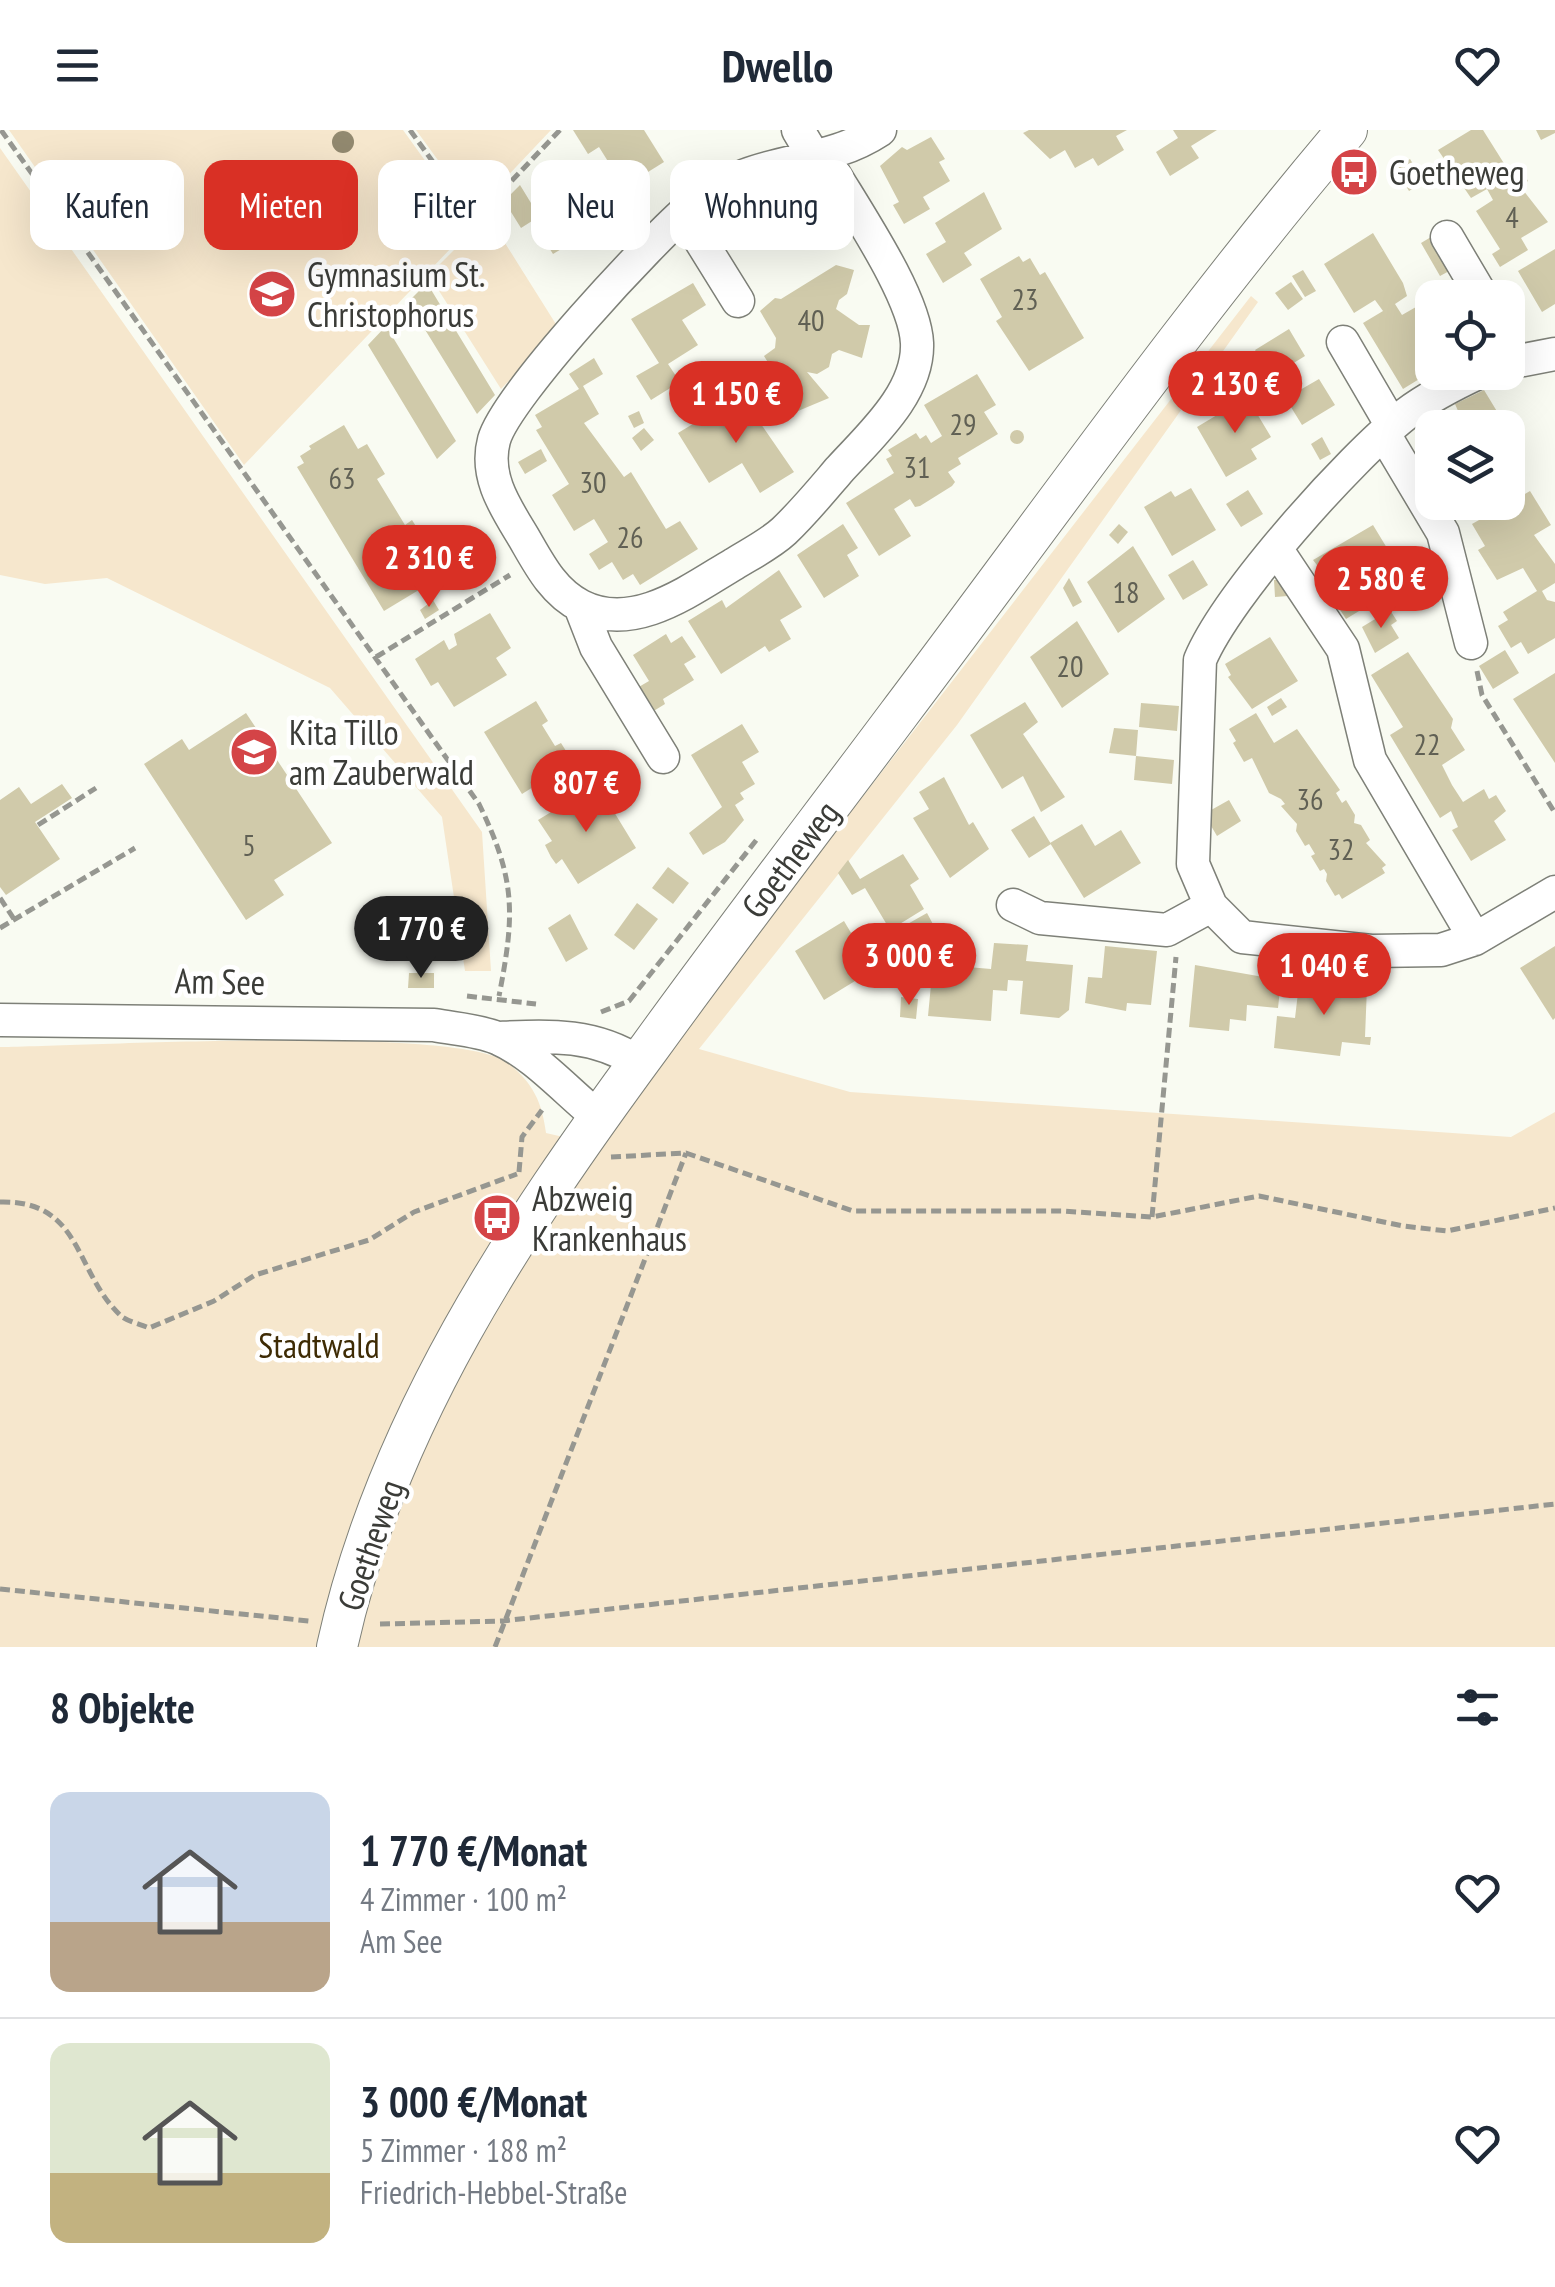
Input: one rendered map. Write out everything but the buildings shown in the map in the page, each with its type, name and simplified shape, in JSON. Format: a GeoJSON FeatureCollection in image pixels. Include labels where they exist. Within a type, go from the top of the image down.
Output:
{"type":"FeatureCollection","features":[{"type":"Feature","properties":{"kind":"street"},"geometry":{"type":"LineString","coordinates":[[777,160],[880,130]]}},
{"type":"Feature","properties":{"kind":"street","name":"Goetheweg"},"geometry":{"type":"LineString","coordinates":[[339,1636],[376,1520],[416,1420],[474,1308],[562,1166],[1164,361],[1346,130]]}},
{"type":"Feature","properties":{"kind":"street"},"geometry":{"type":"LineString","coordinates":[[670,229],[528,385],[495,435],[492,472],[498,492],[537,559],[560,592],[600,614],[652,608],[782,534],[888,416],[904,388],[916,360],[910,308],[812,147]]}},
{"type":"Feature","properties":{"kind":"street"},"geometry":{"type":"LineString","coordinates":[[1446,237],[1472,280]]}},
{"type":"Feature","properties":{"kind":"street"},"geometry":{"type":"LineString","coordinates":[[706,250],[738,302]]}},
{"type":"Feature","properties":{"kind":"street"},"geometry":{"type":"LineString","coordinates":[[1342,342],[1443,533],[1471,644]]}},
{"type":"Feature","properties":{"kind":"street"},"geometry":{"type":"LineString","coordinates":[[1525,354],[1555,354]]}},
{"type":"Feature","properties":{"kind":"street"},"geometry":{"type":"LineString","coordinates":[[1445,390],[1388,430],[1278,550],[1230,608],[1200,660],[1190,846],[1197,877],[1211,906],[1229,927],[1255,941],[1371,951],[1441,950],[1475,938],[1555,892]]}},
{"type":"Feature","properties":{"kind":"street"},"geometry":{"type":"LineString","coordinates":[[1278,550],[1343,649],[1370,760],[1475,938]]}},
{"type":"Feature","properties":{"kind":"street"},"geometry":{"type":"LineString","coordinates":[[580,606],[596,647],[663,757]]}},
{"type":"Feature","properties":{"kind":"street"},"geometry":{"type":"LineString","coordinates":[[1013,905],[1040,918],[1167,930],[1211,906]]}},
{"type":"Feature","properties":{"kind":"street","name":"Am See"},"geometry":{"type":"LineString","coordinates":[[0,1020],[434,1025],[497,1038],[567,1035],[614,1047],[638,1062]]}},
{"type":"Feature","properties":{"kind":"street","name":"Am See"},"geometry":{"type":"LineString","coordinates":[[497,1038],[597,1116]]}},
{"type":"Feature","properties":{"kind":"path"},"geometry":{"type":"LineString","coordinates":[[1,130],[461,777],[504,856],[511,898],[510,943],[499,996]]}},
{"type":"Feature","properties":{"kind":"path"},"geometry":{"type":"LineString","coordinates":[[410,130],[466,208],[502,192],[560,130]]}},
{"type":"Feature","properties":{"kind":"path"},"geometry":{"type":"LineString","coordinates":[[376,657],[537,559]]}},
{"type":"Feature","properties":{"kind":"path"},"geometry":{"type":"LineString","coordinates":[[1471,644],[1482,695],[1555,813]]}},
{"type":"Feature","properties":{"kind":"path"},"geometry":{"type":"LineString","coordinates":[[38,826],[96,788]]}},
{"type":"Feature","properties":{"kind":"path"},"geometry":{"type":"LineString","coordinates":[[0,898],[16,922],[136,848]]}},
{"type":"Feature","properties":{"kind":"path"},"geometry":{"type":"LineString","coordinates":[[0,928],[14,918]]}},
{"type":"Feature","properties":{"kind":"path"},"geometry":{"type":"LineString","coordinates":[[1152,1217],[1178,924]]}},
{"type":"Feature","properties":{"kind":"path"},"geometry":{"type":"LineString","coordinates":[[495,1647],[686,1152]]}},
{"type":"Feature","properties":{"kind":"path"},"geometry":{"type":"LineString","coordinates":[[0,1202],[30,1201],[65,1226],[121,1317],[149,1328],[214,1301],[255,1275],[369,1240],[414,1212],[477,1187],[519,1173],[624,1155],[686,1152],[852,1212],[1062,1212],[1152,1217],[1260,1196],[1403,1226],[1448,1230],[1555,1208]]}},
{"type":"Feature","properties":{"kind":"path"},"geometry":{"type":"LineString","coordinates":[[0,1589],[339,1636],[1555,1504]]}},
{"type":"Feature","properties":{"kind":"green space"},"geometry":{"type":"Polygon","coordinates":[[[9,130],[403,130],[425,160],[378,160],[378,250],[449,250],[244,465],[93,250],[184,250],[184,160],[30,160],[9,130]]]}},
{"type":"Feature","properties":{"kind":"green space"},"geometry":{"type":"Polygon","coordinates":[[[416,130],[551,130],[511,172],[511,160],[438,160],[416,130]]]}},
{"type":"Feature","properties":{"kind":"green space"},"geometry":{"type":"Polygon","coordinates":[[[0,148],[30,191],[30,250],[72,250],[482,832],[491,971],[465,971],[442,817],[330,688],[107,578],[45,584],[0,575],[0,148]]]}},
{"type":"Feature","properties":{"kind":"green space"},"geometry":{"type":"Polygon","coordinates":[[[454,250],[509,250],[559,329],[501,389],[429,275],[454,250]]]}},
{"type":"Feature","properties":{"kind":"green space","name":"Stadtwald"},"geometry":{"type":"Polygon","coordinates":[[[1251,296],[1258,302],[957,725],[699,1049],[850,1092],[1511,1137],[1555,1112],[1555,1647],[0,1647],[0,1047],[266,1040],[419,1044],[475,1051],[508,1063],[524,1078],[539,1103],[546,1133],[598,1145],[698,1009],[1251,296]]]}},
{"type":"Feature","properties":{"kind":"place","name":"Goetheweg"},"geometry":{"type":"Point","coordinates":[1354,172]}},
{"type":"Feature","properties":{"kind":"place","name":"Gymnasium St. Christophorus"},"geometry":{"type":"Point","coordinates":[272,294]}},
{"type":"Feature","properties":{"kind":"place","name":"Kita Tillo am Zauberwald"},"geometry":{"type":"Point","coordinates":[254,752]}},
{"type":"Feature","properties":{"kind":"place","name":"Abzweig Krankenhaus"},"geometry":{"type":"Point","coordinates":[497,1218]}}]}
